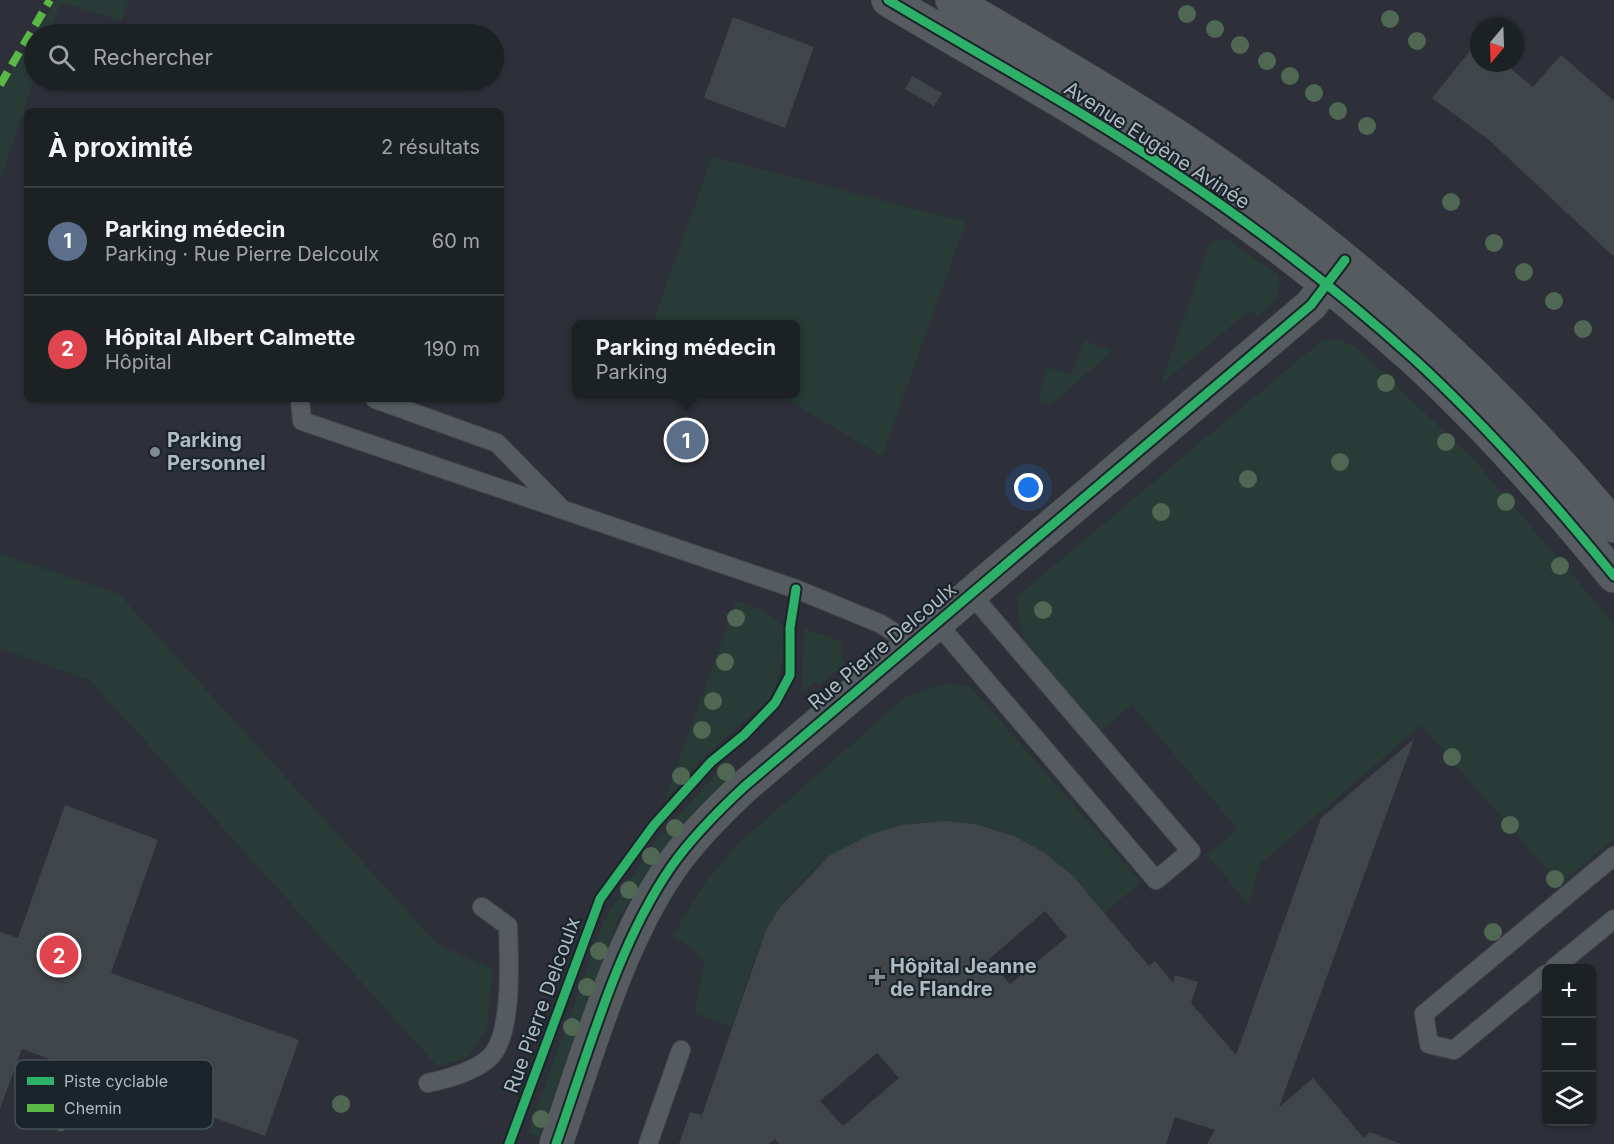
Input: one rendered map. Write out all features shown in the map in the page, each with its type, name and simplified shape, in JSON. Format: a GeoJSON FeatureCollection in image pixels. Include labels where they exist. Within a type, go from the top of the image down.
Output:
{"type":"FeatureCollection","features":[{"type":"Feature","properties":{"kind":"street","name":"Avenue Eugène Avinée"},"geometry":{"type":"LineString","coordinates":[[888,0],[1172,172],[1327,286],[1413,359],[1492,436],[1544,492],[1614,576]]}},
{"type":"Feature","properties":{"kind":"street","name":"Avenue Eugène Avinée"},"geometry":{"type":"LineString","coordinates":[[952,0],[1180,138],[1304,226],[1436,337],[1492,389],[1544,443],[1614,526]]}},
{"type":"Feature","properties":{"kind":"street","name":"Rue Pierre Delcoulx"},"geometry":{"type":"LineString","coordinates":[[556,1144],[632,935],[672,865],[704,826],[745,786],[1311,305],[1345,260]]}},
{"type":"Feature","properties":{"kind":"lane"},"geometry":{"type":"LineString","coordinates":[[300,402],[302,421],[796,589],[881,624],[912,644]]}},
{"type":"Feature","properties":{"kind":"lane"},"geometry":{"type":"LineString","coordinates":[[383,402],[497,443],[563,510]]}},
{"type":"Feature","properties":{"kind":"lane"},"geometry":{"type":"LineString","coordinates":[[937,624],[1156,880],[1191,851],[971,594]]}},
{"type":"Feature","properties":{"kind":"lane"},"geometry":{"type":"LineString","coordinates":[[1542,978],[1454,1050],[1429,1044],[1424,1014],[1614,856]]}},
{"type":"Feature","properties":{"kind":"lane"},"geometry":{"type":"LineString","coordinates":[[428,1083],[458,1077],[492,1055],[500,1034],[510,995],[508,926],[482,907]]}},
{"type":"Feature","properties":{"kind":"lane"},"geometry":{"type":"LineString","coordinates":[[1560,964],[1614,919]]}},
{"type":"Feature","properties":{"kind":"lane"},"geometry":{"type":"LineString","coordinates":[[648,1144],[681,1050]]}},
{"type":"Feature","properties":{"kind":"shaded area"},"geometry":{"type":"Polygon","coordinates":[[[0,0],[1614,0],[1614,1144],[0,1144],[0,0]]]}},
{"type":"Feature","properties":{"kind":"green space"},"geometry":{"type":"Polygon","coordinates":[[[56,0],[129,0],[121,21],[61,2],[53,24],[41,24],[56,0]]]}},
{"type":"Feature","properties":{"kind":"green space"},"geometry":{"type":"Polygon","coordinates":[[[24,51],[24,90],[30,90],[0,180],[0,90],[24,51]]]}},
{"type":"Feature","properties":{"kind":"green space"},"geometry":{"type":"Polygon","coordinates":[[[712,157],[966,222],[882,456],[785,398],[800,398],[800,320],[654,319],[712,157]]]}},
{"type":"Feature","properties":{"kind":"green space"},"geometry":{"type":"Polygon","coordinates":[[[1227,239],[1278,275],[1279,289],[1276,299],[1258,317],[1250,310],[1161,384],[1210,243],[1227,239]]]}},
{"type":"Feature","properties":{"kind":"green space"},"geometry":{"type":"Polygon","coordinates":[[[1340,339],[1358,349],[1474,460],[1614,624],[1614,839],[1560,884],[1421,725],[1261,863],[1248,904],[1208,855],[1238,829],[1132,705],[1101,731],[1026,643],[1019,619],[1018,596],[1321,341],[1340,339]]]}},
{"type":"Feature","properties":{"kind":"green space"},"geometry":{"type":"Polygon","coordinates":[[[1084,340],[1112,351],[1051,405],[1038,401],[1047,367],[1071,375],[1084,340]]]}},
{"type":"Feature","properties":{"kind":"green space"},"geometry":{"type":"Polygon","coordinates":[[[0,554],[119,594],[438,945],[493,969],[487,1029],[468,1057],[437,1066],[91,681],[0,648],[0,554]]]}},
{"type":"Feature","properties":{"kind":"green space"},"geometry":{"type":"Polygon","coordinates":[[[736,601],[762,609],[777,620],[782,628],[785,648],[774,694],[705,756],[664,802],[736,601]]]}},
{"type":"Feature","properties":{"kind":"green space"},"geometry":{"type":"Polygon","coordinates":[[[805,629],[841,641],[844,665],[820,685],[814,682],[801,693],[805,629]]]}},
{"type":"Feature","properties":{"kind":"green space"},"geometry":{"type":"Polygon","coordinates":[[[947,684],[970,686],[1141,882],[1104,913],[1058,863],[1039,850],[1005,833],[970,824],[934,822],[898,827],[863,838],[831,856],[803,880],[779,909],[764,937],[732,1027],[695,1013],[704,962],[691,948],[672,936],[707,880],[737,845],[907,696],[947,684]]]}},
{"type":"Feature","properties":{"kind":"green space"},"geometry":{"type":"Polygon","coordinates":[[[728,761],[737,771],[663,851],[620,914],[539,1137],[528,1133],[605,918],[659,836],[728,761]]]}},
{"type":"Feature","properties":{"kind":"building"},"geometry":{"type":"Polygon","coordinates":[[[733,17],[814,47],[785,128],[704,98],[733,17]]]}},
{"type":"Feature","properties":{"kind":"building"},"geometry":{"type":"Polygon","coordinates":[[[1470,51],[1470,72],[1515,72],[1533,87],[1561,55],[1614,101],[1614,257],[1489,140],[1432,98],[1470,51]]]}},
{"type":"Feature","properties":{"kind":"building"},"geometry":{"type":"Polygon","coordinates":[[[912,76],[942,93],[934,106],[905,89],[912,76]]]}},
{"type":"Feature","properties":{"kind":"building","name":"Hôpital Jeanne de Flandre"},"geometry":{"type":"Polygon","coordinates":[[[1414,739],[1279,1107],[1313,1078],[1364,1138],[1370,1132],[1401,1144],[1207,1144],[1215,1130],[1175,1117],[1166,1144],[779,1144],[775,1139],[769,1144],[679,1144],[690,1112],[702,1115],[766,930],[780,907],[829,856],[869,835],[901,825],[945,821],[975,824],[1014,836],[1045,853],[1073,876],[1149,966],[1155,961],[1173,983],[1175,975],[1198,982],[1191,1003],[1236,1055],[1321,818],[1414,739]],[[1045,911],[989,959],[1010,984],[1067,937],[1045,911]],[[877,1053],[820,1101],[843,1126],[899,1078],[877,1053]]]}},
{"type":"Feature","properties":{"kind":"building"},"geometry":{"type":"Polygon","coordinates":[[[65,805],[158,840],[111,973],[299,1040],[265,1136],[213,1117],[213,1060],[53,1060],[22,1049],[18,1060],[15,1060],[15,1068],[0,1109],[0,932],[18,938],[65,805]]]}},
{"type":"Feature","properties":{"kind":"marked path"},"geometry":{"type":"LineString","coordinates":[[36,24],[50,0]]}},
{"type":"Feature","properties":{"kind":"marked path"},"geometry":{"type":"LineString","coordinates":[[0,85],[24,44]]}},
{"type":"Feature","properties":{"kind":"cycle path"},"geometry":{"type":"LineString","coordinates":[[888,0],[1138,149],[1236,215],[1297,261],[1386,334],[1441,384],[1543,492],[1614,576]]}},
{"type":"Feature","properties":{"kind":"cycle path"},"geometry":{"type":"LineString","coordinates":[[556,1144],[619,965],[652,898],[671,867],[697,835],[745,786],[1311,305],[1345,260]]}},
{"type":"Feature","properties":{"kind":"cycle path"},"geometry":{"type":"LineString","coordinates":[[509,1144],[600,899],[654,825],[711,762],[744,735],[775,703],[790,675],[790,628],[796,589]]}},
{"type":"Feature","properties":{"kind":"place","name":"Parking médecin"},"geometry":{"type":"Point","coordinates":[686,440]}},
{"type":"Feature","properties":{"kind":"place","name":"Parking Personnel"},"geometry":{"type":"Point","coordinates":[155,452]}},
{"type":"Feature","properties":{"kind":"place","name":"Hôpital Albert Calmette"},"geometry":{"type":"Point","coordinates":[59,955]}},
{"type":"Feature","properties":{"kind":"place","name":"Hôpital Jeanne de Flandre"},"geometry":{"type":"Point","coordinates":[877,977]}}]}
